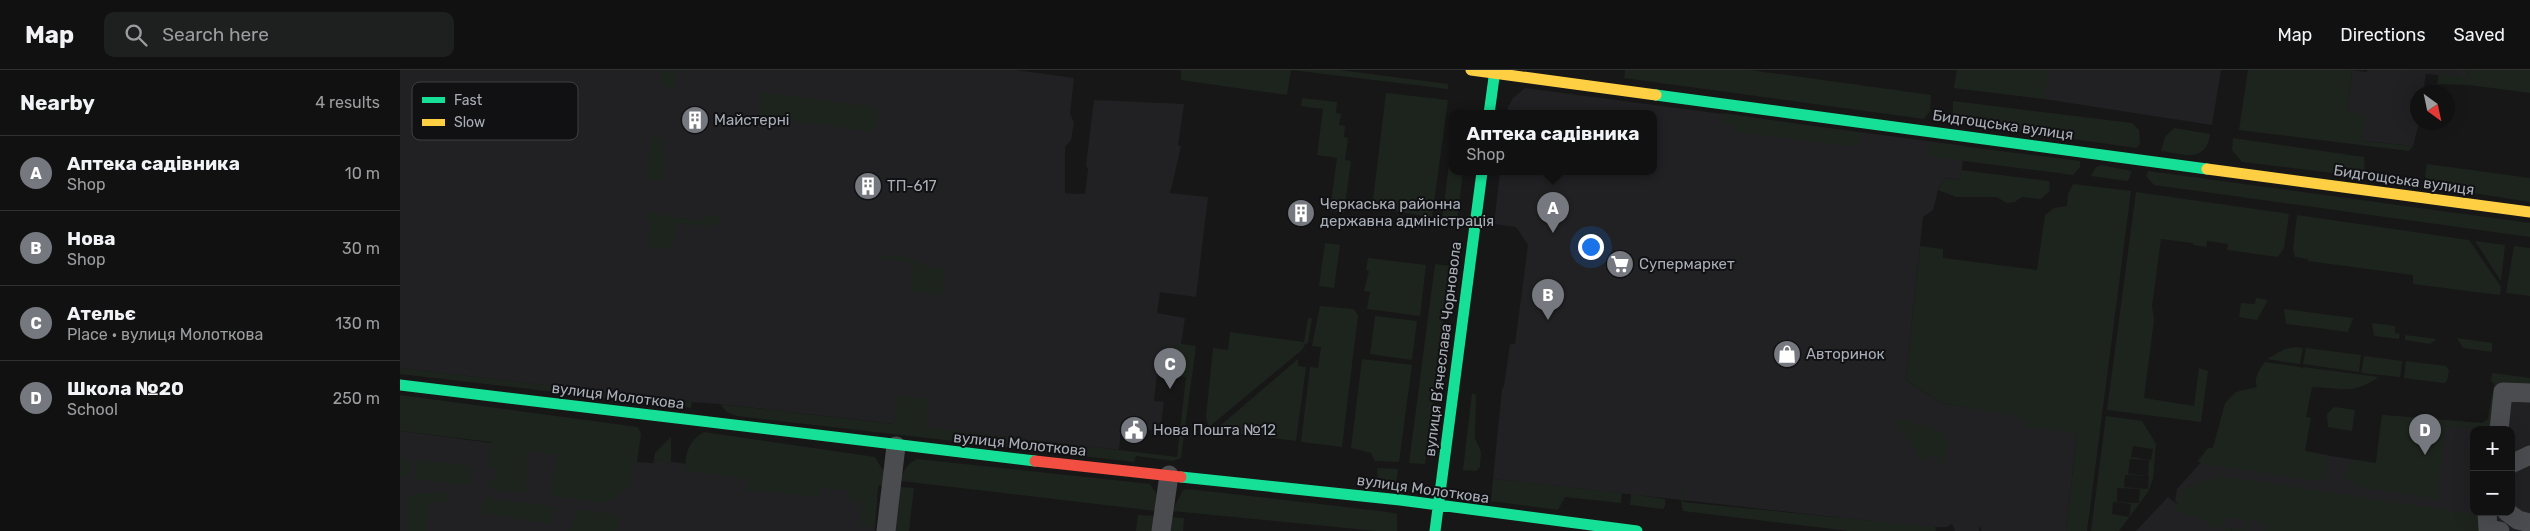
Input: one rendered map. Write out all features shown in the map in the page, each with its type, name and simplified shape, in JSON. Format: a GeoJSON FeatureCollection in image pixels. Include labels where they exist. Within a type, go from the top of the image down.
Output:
{"type":"FeatureCollection","features":[{"type":"Feature","properties":{"kind":"street","name":"Бидгощська вулиця"},"geometry":{"type":"LineString","coordinates":[[1471,70],[1495,71],[2530,212]]}},
{"type":"Feature","properties":{"kind":"street"},"geometry":{"type":"LineString","coordinates":[[1490,110],[1495,71]]}},
{"type":"Feature","properties":{"kind":"street","name":"вулиця Вʼячеслава Чорновола"},"geometry":{"type":"LineString","coordinates":[[1435,531],[1482,175]]}},
{"type":"Feature","properties":{"kind":"street","name":"вулиця Молоткова"},"geometry":{"type":"LineString","coordinates":[[400,385],[896,446],[1169,475],[1637,531]]}},
{"type":"Feature","properties":{"kind":"street"},"geometry":{"type":"LineString","coordinates":[[2499,426],[2503,392],[2530,393]]}},
{"type":"Feature","properties":{"kind":"street"},"geometry":{"type":"LineString","coordinates":[[886,531],[896,446]]}},
{"type":"Feature","properties":{"kind":"street"},"geometry":{"type":"LineString","coordinates":[[2515,462],[2530,455]]}},
{"type":"Feature","properties":{"kind":"street"},"geometry":{"type":"LineString","coordinates":[[1161,531],[1169,475]]}},
{"type":"Feature","properties":{"kind":"street"},"geometry":{"type":"LineString","coordinates":[[2487,516],[2488,529],[2500,531]]}},
{"type":"Feature","properties":{"kind":"street"},"geometry":{"type":"LineString","coordinates":[[2512,516],[2518,520],[2530,522]]}},
{"type":"Feature","properties":{"kind":"shaded area"},"geometry":{"type":"Polygon","coordinates":[[[400,70],[1016,70],[1074,78],[1070,114],[1074,122],[1071,140],[1065,147],[1065,193],[1074,194],[1085,194],[1088,169],[1086,165],[1094,100],[1184,104],[1178,145],[1181,146],[1169,193],[1208,197],[1196,297],[1160,292],[1157,313],[1185,318],[1181,344],[1189,346],[1186,376],[1157,374],[1154,401],[1164,402],[1160,431],[1121,428],[1119,450],[400,368],[400,70]]]}},
{"type":"Feature","properties":{"kind":"shaded area"},"geometry":{"type":"Polygon","coordinates":[[[662,70],[677,70],[675,87],[668,89],[660,81],[662,70]]]}},
{"type":"Feature","properties":{"kind":"shaded area"},"geometry":{"type":"Polygon","coordinates":[[[1181,70],[1291,70],[1287,95],[1181,80],[1181,70]]]}},
{"type":"Feature","properties":{"kind":"shaded area"},"geometry":{"type":"Polygon","coordinates":[[[1291,70],[1340,70],[1448,84],[1448,89],[1291,70]]]}},
{"type":"Feature","properties":{"kind":"shaded area"},"geometry":{"type":"Polygon","coordinates":[[[1625,70],[1750,70],[1931,95],[1930,111],[1924,119],[1624,78],[1625,70]]]}},
{"type":"Feature","properties":{"kind":"shaded area"},"geometry":{"type":"Polygon","coordinates":[[[1957,70],[2221,70],[2212,125],[2044,99],[1954,88],[1957,70]]]}},
{"type":"Feature","properties":{"kind":"shaded area"},"geometry":{"type":"Polygon","coordinates":[[[1957,70],[2048,70],[2044,99],[1954,88],[1957,70]]]}},
{"type":"Feature","properties":{"kind":"shaded area"},"geometry":{"type":"Polygon","coordinates":[[[2248,70],[2352,70],[2347,112],[2365,114],[2362,141],[2413,146],[2409,151],[2239,130],[2248,70]]]}},
{"type":"Feature","properties":{"kind":"shaded area"},"geometry":{"type":"Polygon","coordinates":[[[2352,70],[2367,72],[2367,70],[2468,70],[2467,77],[2426,74],[2424,85],[2410,85],[2410,130],[2417,130],[2413,146],[2362,141],[2347,112],[2352,70]]]}},
{"type":"Feature","properties":{"kind":"shaded area"},"geometry":{"type":"Polygon","coordinates":[[[2468,70],[2530,70],[2530,93],[2469,85],[2437,84],[2439,73],[2467,77],[2468,70]]]}},
{"type":"Feature","properties":{"kind":"shaded area","name":"Авторинок"},"geometry":{"type":"Polygon","coordinates":[[[1525,88],[1965,146],[1960,180],[1945,178],[1938,190],[1933,210],[1923,217],[1906,380],[1942,403],[2078,425],[2066,531],[1982,531],[1979,525],[1979,531],[1955,531],[1952,524],[1947,527],[1925,527],[1493,479],[1502,389],[1510,344],[1515,344],[1528,245],[1516,227],[1494,224],[1500,175],[1657,175],[1657,110],[1508,110],[1513,98],[1525,88]]]}},
{"type":"Feature","properties":{"kind":"shaded area"},"geometry":{"type":"Polygon","coordinates":[[[762,92],[879,108],[874,132],[759,116],[762,92]]]}},
{"type":"Feature","properties":{"kind":"shaded area"},"geometry":{"type":"Polygon","coordinates":[[[1386,93],[1448,100],[1432,217],[1372,208],[1386,93]]]}},
{"type":"Feature","properties":{"kind":"shaded area"},"geometry":{"type":"Polygon","coordinates":[[[1302,98],[1337,102],[1336,113],[1341,114],[1339,125],[1345,126],[1344,137],[1348,138],[1345,160],[1351,161],[1344,213],[1330,211],[1337,158],[1317,155],[1323,109],[1301,106],[1302,98]]]}},
{"type":"Feature","properties":{"kind":"shaded area"},"geometry":{"type":"Polygon","coordinates":[[[1953,101],[2132,123],[2139,130],[2140,144],[2137,148],[1953,122],[1953,101]]]}},
{"type":"Feature","properties":{"kind":"shaded area"},"geometry":{"type":"Polygon","coordinates":[[[1723,113],[1861,133],[1859,147],[1732,131],[1733,125],[1723,123],[1723,113]]]}},
{"type":"Feature","properties":{"kind":"shaded area"},"geometry":{"type":"Polygon","coordinates":[[[2174,128],[2210,134],[2204,150],[2192,155],[2161,151],[2165,137],[2174,128]]]}},
{"type":"Feature","properties":{"kind":"shaded area"},"geometry":{"type":"Polygon","coordinates":[[[652,136],[659,137],[664,144],[661,153],[667,155],[662,182],[645,178],[652,136]]]}},
{"type":"Feature","properties":{"kind":"shaded area"},"geometry":{"type":"Polygon","coordinates":[[[2233,138],[2364,157],[2365,177],[2242,162],[2232,150],[2233,138]]]}},
{"type":"Feature","properties":{"kind":"shaded area"},"geometry":{"type":"Polygon","coordinates":[[[1930,142],[2080,161],[2080,167],[2073,175],[1927,156],[1930,142]]]}},
{"type":"Feature","properties":{"kind":"shaded area"},"geometry":{"type":"Polygon","coordinates":[[[2427,164],[2530,178],[2530,202],[2429,186],[2425,176],[2427,164]]]}},
{"type":"Feature","properties":{"kind":"shaded area"},"geometry":{"type":"Polygon","coordinates":[[[2101,165],[2132,171],[2128,181],[2091,176],[2095,168],[2101,165]]]}},
{"type":"Feature","properties":{"kind":"shaded area"},"geometry":{"type":"Polygon","coordinates":[[[1449,166],[1449,175],[1463,175],[1457,221],[1442,219],[1449,166]]]}},
{"type":"Feature","properties":{"kind":"shaded area"},"geometry":{"type":"Polygon","coordinates":[[[1961,170],[2049,181],[2050,191],[2041,199],[2022,197],[2015,202],[2007,203],[1997,197],[1956,197],[1938,190],[1945,178],[1960,180],[1961,170]]]}},
{"type":"Feature","properties":{"kind":"shaded area"},"geometry":{"type":"Polygon","coordinates":[[[2148,171],[2530,223],[2530,237],[2154,185],[2146,176],[2148,171]]]}},
{"type":"Feature","properties":{"kind":"shaded area"},"geometry":{"type":"Polygon","coordinates":[[[2073,184],[2131,191],[2087,531],[2066,531],[2077,434],[2025,426],[2021,417],[1942,403],[1906,380],[1920,246],[1943,249],[1943,258],[2037,270],[2045,215],[2054,208],[2067,206],[2068,194],[2073,184]]]}},
{"type":"Feature","properties":{"kind":"shaded area"},"geometry":{"type":"Polygon","coordinates":[[[2136,192],[2289,214],[2284,248],[2278,257],[2227,250],[2228,244],[2207,241],[2206,247],[2193,245],[2193,243],[2161,239],[2152,306],[2154,320],[2144,398],[2194,406],[2199,368],[2208,371],[2201,422],[2107,410],[2136,192]]]}},
{"type":"Feature","properties":{"kind":"shaded area"},"geometry":{"type":"Polygon","coordinates":[[[647,213],[697,220],[707,216],[722,215],[720,225],[713,223],[712,227],[677,223],[672,249],[648,247],[651,220],[646,219],[647,213]]]}},
{"type":"Feature","properties":{"kind":"shaded area"},"geometry":{"type":"Polygon","coordinates":[[[2297,215],[2469,240],[2501,287],[2500,295],[2413,284],[2413,275],[2308,261],[2308,259],[2295,257],[2293,249],[2297,215]]]}},
{"type":"Feature","properties":{"kind":"shaded area"},"geometry":{"type":"Polygon","coordinates":[[[2475,241],[2505,245],[2501,281],[2475,241]]]}},
{"type":"Feature","properties":{"kind":"shaded area"},"geometry":{"type":"Polygon","coordinates":[[[1325,243],[1340,245],[1334,288],[1319,286],[1325,243]]]}},
{"type":"Feature","properties":{"kind":"shaded area"},"geometry":{"type":"Polygon","coordinates":[[[2514,246],[2530,248],[2530,296],[2506,293],[2514,246]]]}},
{"type":"Feature","properties":{"kind":"shaded area"},"geometry":{"type":"Polygon","coordinates":[[[875,254],[909,258],[929,267],[945,269],[941,296],[910,291],[913,263],[875,257],[875,254]]]}},
{"type":"Feature","properties":{"kind":"shaded area"},"geometry":{"type":"Polygon","coordinates":[[[1368,258],[1426,265],[1420,316],[1367,309],[1370,292],[1364,291],[1369,271],[1366,270],[1368,258]]]}},
{"type":"Feature","properties":{"kind":"shaded area"},"geometry":{"type":"Polygon","coordinates":[[[1435,264],[1450,266],[1425,464],[1409,463],[1435,264]]]}},
{"type":"Feature","properties":{"kind":"shaded area"},"geometry":{"type":"Polygon","coordinates":[[[2256,298],[2268,300],[2257,320],[2239,317],[2241,303],[2255,304],[2256,298]]]}},
{"type":"Feature","properties":{"kind":"shaded area"},"geometry":{"type":"Polygon","coordinates":[[[1320,306],[1354,309],[1358,315],[1342,447],[1301,442],[1310,367],[1318,368],[1321,347],[1312,346],[1320,306]]]}},
{"type":"Feature","properties":{"kind":"shaded area"},"geometry":{"type":"Polygon","coordinates":[[[2284,309],[2353,319],[2348,332],[2286,324],[2284,309]]]}},
{"type":"Feature","properties":{"kind":"shaded area"},"geometry":{"type":"Polygon","coordinates":[[[1375,316],[1417,321],[1412,360],[1370,354],[1375,316]]]}},
{"type":"Feature","properties":{"kind":"shaded area"},"geometry":{"type":"Polygon","coordinates":[[[1308,318],[1312,318],[1308,343],[1305,344],[1303,349],[1209,427],[1206,417],[1213,348],[1228,350],[1230,332],[1304,342],[1308,318]]]}},
{"type":"Feature","properties":{"kind":"shaded area"},"geometry":{"type":"Polygon","coordinates":[[[2372,323],[2395,326],[2395,333],[2400,334],[2399,339],[2374,336],[2372,323]]]}},
{"type":"Feature","properties":{"kind":"shaded area"},"geometry":{"type":"Polygon","coordinates":[[[2405,335],[2437,339],[2430,344],[2405,340],[2405,335]]]}},
{"type":"Feature","properties":{"kind":"shaded area"},"geometry":{"type":"Polygon","coordinates":[[[2457,338],[2492,343],[2492,352],[2463,348],[2457,338]]]}},
{"type":"Feature","properties":{"kind":"shaded area"},"geometry":{"type":"Polygon","coordinates":[[[1175,343],[1196,346],[1181,458],[1173,461],[1136,456],[1134,462],[737,416],[727,412],[720,404],[893,424],[898,395],[928,399],[925,427],[1177,457],[1186,377],[1171,375],[1175,343]]]}},
{"type":"Feature","properties":{"kind":"shaded area"},"geometry":{"type":"Polygon","coordinates":[[[2303,348],[2300,364],[2267,359],[2285,349],[2303,348]]]}},
{"type":"Feature","properties":{"kind":"shaded area"},"geometry":{"type":"Polygon","coordinates":[[[2306,348],[2361,355],[2359,372],[2303,364],[2306,348]]]}},
{"type":"Feature","properties":{"kind":"shaded area"},"geometry":{"type":"Polygon","coordinates":[[[2364,356],[2402,361],[2400,377],[2361,373],[2364,356]]]}},
{"type":"Feature","properties":{"kind":"shaded area"},"geometry":{"type":"Polygon","coordinates":[[[1298,359],[1298,366],[1306,367],[1296,441],[1214,431],[1298,359]]]}},
{"type":"Feature","properties":{"kind":"shaded area"},"geometry":{"type":"Polygon","coordinates":[[[1362,359],[1412,365],[1399,462],[1375,461],[1371,453],[1351,448],[1362,359]]]}},
{"type":"Feature","properties":{"kind":"shaded area"},"geometry":{"type":"Polygon","coordinates":[[[2406,361],[2446,366],[2449,370],[2447,381],[2444,383],[2404,378],[2406,361]]]}},
{"type":"Feature","properties":{"kind":"shaded area"},"geometry":{"type":"Polygon","coordinates":[[[2265,362],[2303,369],[2303,367],[2379,377],[2370,383],[2354,388],[2312,387],[2306,417],[2311,418],[2305,451],[2327,455],[2327,473],[2321,481],[2203,464],[2198,461],[2208,448],[2213,448],[2225,403],[2236,392],[2257,387],[2256,377],[2265,362]]]}},
{"type":"Feature","properties":{"kind":"shaded area"},"geometry":{"type":"Polygon","coordinates":[[[400,368],[692,402],[691,408],[400,374],[400,368]]]}},
{"type":"Feature","properties":{"kind":"shaded area"},"geometry":{"type":"Polygon","coordinates":[[[2492,373],[2530,378],[2530,393],[2503,392],[2491,381],[2492,373]]]}},
{"type":"Feature","properties":{"kind":"shaded area"},"geometry":{"type":"Polygon","coordinates":[[[2495,379],[2530,383],[2530,531],[2136,531],[2168,497],[2180,507],[2175,501],[2177,489],[2213,449],[2305,452],[2376,463],[2382,415],[2482,423],[2488,419],[2495,379]]]}},
{"type":"Feature","properties":{"kind":"shaded area"},"geometry":{"type":"Polygon","coordinates":[[[1472,393],[1476,395],[1475,438],[1481,452],[1480,467],[1476,471],[1463,470],[1472,393]]]}},
{"type":"Feature","properties":{"kind":"shaded area"},"geometry":{"type":"Polygon","coordinates":[[[400,395],[638,427],[641,434],[637,462],[635,462],[628,489],[605,503],[550,496],[557,454],[527,451],[525,493],[488,489],[489,480],[495,481],[497,468],[488,467],[491,442],[400,431],[400,395]]]}},
{"type":"Feature","properties":{"kind":"shaded area"},"geometry":{"type":"Polygon","coordinates":[[[2492,396],[2499,398],[2499,426],[2470,426],[2470,428],[2446,426],[2437,499],[2354,486],[2344,476],[2347,466],[2354,460],[2376,463],[2382,415],[2482,423],[2488,419],[2492,396]]]}},
{"type":"Feature","properties":{"kind":"shaded area"},"geometry":{"type":"Polygon","coordinates":[[[2334,407],[2355,410],[2352,431],[2328,427],[2327,414],[2334,407]]]}},
{"type":"Feature","properties":{"kind":"shaded area"},"geometry":{"type":"Polygon","coordinates":[[[2106,416],[2142,421],[2156,444],[2153,479],[2148,492],[2119,531],[2091,531],[2106,416]],[[2133,446],[2131,457],[2151,460],[2153,449],[2133,446]],[[2130,459],[2128,474],[2147,476],[2125,475],[2124,487],[2148,489],[2149,460],[2130,459]],[[2117,488],[2117,502],[2139,503],[2140,489],[2117,488]],[[2113,502],[2112,514],[2129,517],[2131,504],[2113,502]]]}},
{"type":"Feature","properties":{"kind":"shaded area"},"geometry":{"type":"Polygon","coordinates":[[[1909,418],[1913,425],[1933,426],[1933,430],[1946,432],[1945,441],[1949,442],[1942,469],[1934,455],[1921,461],[1916,450],[1893,421],[1909,418]]]}},
{"type":"Feature","properties":{"kind":"shaded area"},"geometry":{"type":"Polygon","coordinates":[[[400,431],[635,462],[653,463],[654,460],[878,486],[875,531],[400,531],[400,431]]]}},
{"type":"Feature","properties":{"kind":"shaded area"},"geometry":{"type":"Polygon","coordinates":[[[704,432],[875,457],[885,474],[883,485],[878,486],[874,527],[860,526],[862,502],[847,500],[847,490],[822,488],[820,497],[746,490],[747,479],[686,471],[686,459],[689,448],[695,439],[704,432]]]}},
{"type":"Feature","properties":{"kind":"shaded area"},"geometry":{"type":"Polygon","coordinates":[[[671,437],[671,463],[654,460],[655,453],[671,437]]]}},
{"type":"Feature","properties":{"kind":"shaded area"},"geometry":{"type":"Polygon","coordinates":[[[400,458],[411,459],[409,477],[400,476],[400,458]]]}},
{"type":"Feature","properties":{"kind":"shaded area"},"geometry":{"type":"Polygon","coordinates":[[[917,459],[1150,484],[1158,496],[1156,511],[901,481],[906,468],[917,459]]]}},
{"type":"Feature","properties":{"kind":"shaded area"},"geometry":{"type":"Polygon","coordinates":[[[417,460],[472,466],[469,486],[415,479],[417,460]]]}},
{"type":"Feature","properties":{"kind":"shaded area"},"geometry":{"type":"Polygon","coordinates":[[[1377,468],[1398,469],[1396,484],[1378,483],[1377,468]]]}},
{"type":"Feature","properties":{"kind":"shaded area"},"geometry":{"type":"Polygon","coordinates":[[[2221,476],[2388,501],[2388,504],[2393,502],[2470,514],[2470,516],[2486,516],[2500,531],[2265,531],[2266,523],[2249,520],[2247,531],[2232,531],[2209,526],[2203,519],[2176,511],[2177,500],[2183,488],[2221,476]],[[2226,517],[2224,527],[2245,530],[2246,520],[2226,517]]]}},
{"type":"Feature","properties":{"kind":"shaded area"},"geometry":{"type":"Polygon","coordinates":[[[1493,479],[1622,493],[1621,503],[1565,497],[1558,510],[1491,501],[1493,479]]]}},
{"type":"Feature","properties":{"kind":"shaded area"},"geometry":{"type":"Polygon","coordinates":[[[1684,481],[1683,502],[1935,527],[1936,531],[1849,531],[1683,511],[1681,492],[1684,481]]]}},
{"type":"Feature","properties":{"kind":"shaded area"},"geometry":{"type":"Polygon","coordinates":[[[900,487],[914,488],[909,531],[895,531],[900,487]]]}},
{"type":"Feature","properties":{"kind":"shaded area"},"geometry":{"type":"Polygon","coordinates":[[[1189,489],[1388,512],[1397,514],[1397,531],[1376,531],[1172,511],[1183,490],[1189,489]]]}},
{"type":"Feature","properties":{"kind":"shaded area"},"geometry":{"type":"Polygon","coordinates":[[[434,492],[448,494],[446,503],[430,501],[426,531],[406,531],[406,496],[434,492]]]}},
{"type":"Feature","properties":{"kind":"shaded area"},"geometry":{"type":"Polygon","coordinates":[[[1631,494],[1665,499],[1665,506],[1663,509],[1630,505],[1631,494]]]}},
{"type":"Feature","properties":{"kind":"shaded area"},"geometry":{"type":"Polygon","coordinates":[[[483,498],[556,507],[551,524],[481,513],[483,498]]]}},
{"type":"Feature","properties":{"kind":"shaded area"},"geometry":{"type":"Polygon","coordinates":[[[578,509],[621,516],[616,531],[569,531],[578,509]]]}},
{"type":"Feature","properties":{"kind":"shaded area"},"geometry":{"type":"Polygon","coordinates":[[[1138,515],[1156,516],[1154,531],[1136,531],[1138,515]]]}},
{"type":"Feature","properties":{"kind":"shaded area"},"geometry":{"type":"Polygon","coordinates":[[[1170,517],[1184,518],[1183,531],[1168,531],[1170,517]]]}},
{"type":"Feature","properties":{"kind":"traffic: fast"},"geometry":{"type":"LineString","coordinates":[[1490,110],[1495,70]]}},
{"type":"Feature","properties":{"kind":"traffic: fast"},"geometry":{"type":"LineString","coordinates":[[1656,95],[2207,169]]}},
{"type":"Feature","properties":{"kind":"traffic: fast"},"geometry":{"type":"LineString","coordinates":[[1435,531],[1482,175]]}},
{"type":"Feature","properties":{"kind":"traffic: fast"},"geometry":{"type":"LineString","coordinates":[[400,385],[1035,461]]}},
{"type":"Feature","properties":{"kind":"traffic: fast"},"geometry":{"type":"LineString","coordinates":[[1181,477],[1400,500],[1637,531]]}},
{"type":"Feature","properties":{"kind":"traffic: slow"},"geometry":{"type":"LineString","coordinates":[[1471,70],[1656,95]]}},
{"type":"Feature","properties":{"kind":"traffic: slow"},"geometry":{"type":"LineString","coordinates":[[2207,169],[2530,212]]}},
{"type":"Feature","properties":{"kind":"traffic: jam"},"geometry":{"type":"LineString","coordinates":[[1035,461],[1181,477]]}},
{"type":"Feature","properties":{"kind":"place","name":"Майстерні"},"geometry":{"type":"Point","coordinates":[695,120]}},
{"type":"Feature","properties":{"kind":"place","name":"ТП-617"},"geometry":{"type":"Point","coordinates":[868,186]}},
{"type":"Feature","properties":{"kind":"place","name":"Черкаська районна державна адміністрація"},"geometry":{"type":"Point","coordinates":[1301,213]}},
{"type":"Feature","properties":{"kind":"place","name":"Аптека садівника"},"geometry":{"type":"Point","coordinates":[1553,233]}},
{"type":"Feature","properties":{"kind":"place","name":"Супермаркет"},"geometry":{"type":"Point","coordinates":[1620,264]}},
{"type":"Feature","properties":{"kind":"place","name":"Нова"},"geometry":{"type":"Point","coordinates":[1548,320]}},
{"type":"Feature","properties":{"kind":"place","name":"Авторинок"},"geometry":{"type":"Point","coordinates":[1787,354]}},
{"type":"Feature","properties":{"kind":"place","name":"Ательє"},"geometry":{"type":"Point","coordinates":[1170,389]}},
{"type":"Feature","properties":{"kind":"place","name":"Нова Пошта №12"},"geometry":{"type":"Point","coordinates":[1134,430]}},
{"type":"Feature","properties":{"kind":"place","name":"Школа №20"},"geometry":{"type":"Point","coordinates":[2425,455]}}]}
